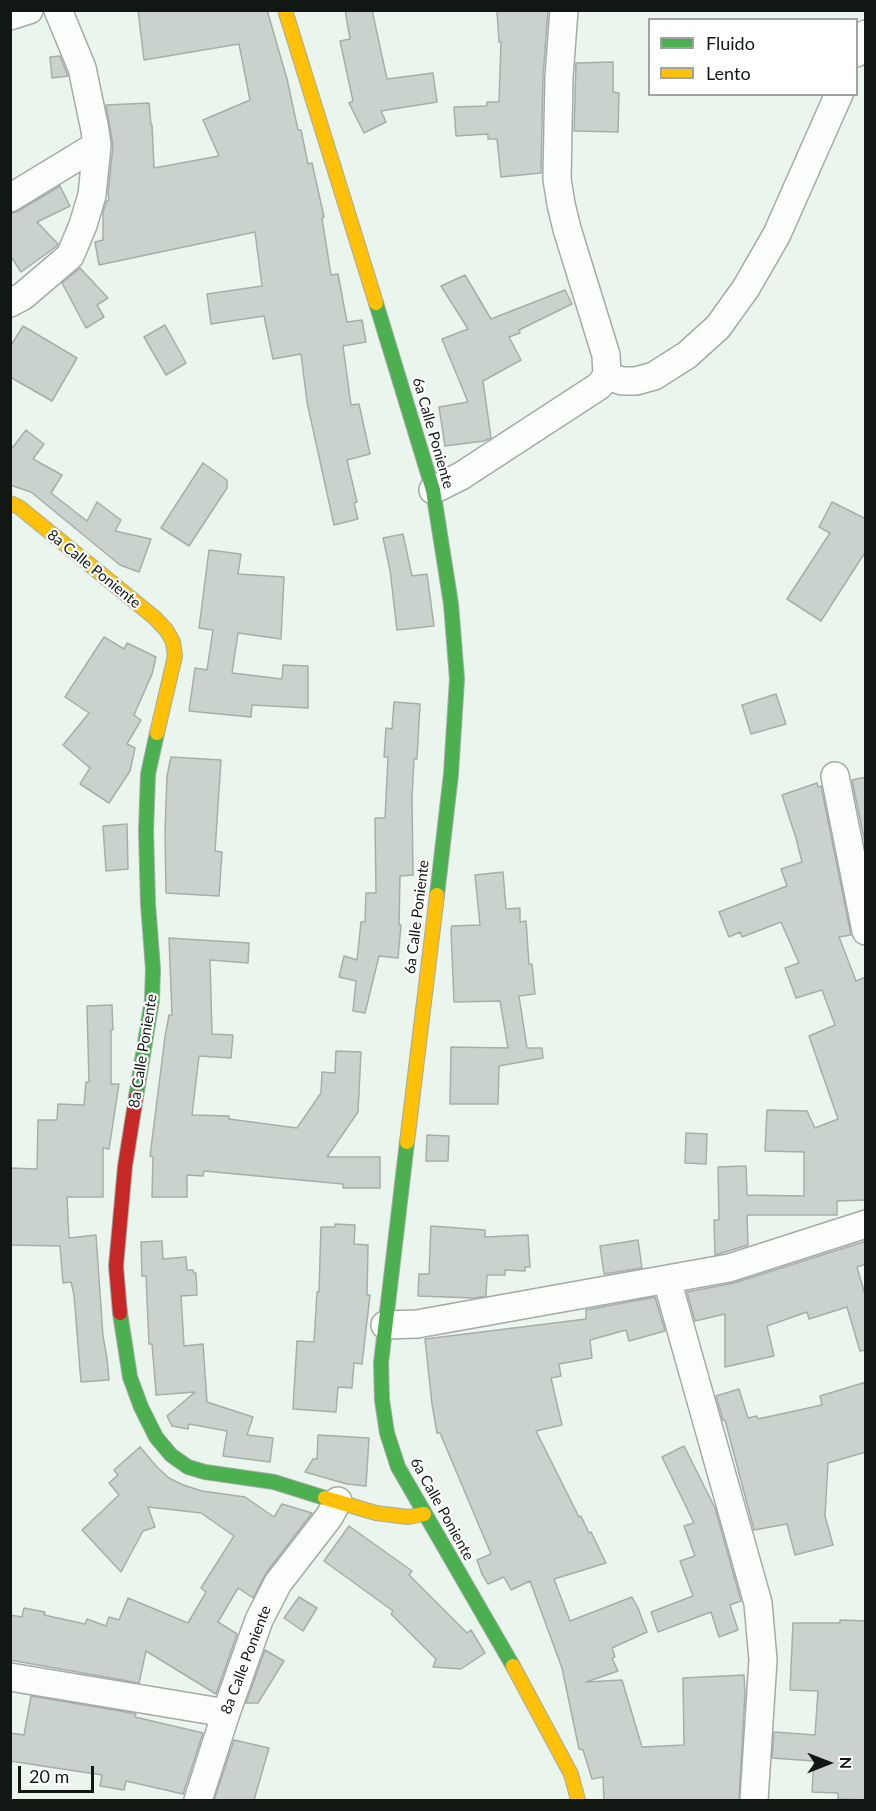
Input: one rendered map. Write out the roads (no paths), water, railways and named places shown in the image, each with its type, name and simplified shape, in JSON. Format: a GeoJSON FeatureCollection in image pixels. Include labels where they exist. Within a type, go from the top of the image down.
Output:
{"type":"FeatureCollection","features":[{"type":"Feature","properties":{"kind":"street"},"geometry":{"type":"LineString","coordinates":[[10,16],[29,10]]}},
{"type":"Feature","properties":{"kind":"street"},"geometry":{"type":"LineString","coordinates":[[10,303],[23,296],[70,256],[92,195],[97,145],[90,100],[82,68],[58,10]]}},
{"type":"Feature","properties":{"kind":"street","name":"6a Calle Poniente"},"geometry":{"type":"LineString","coordinates":[[285,10],[433,490],[451,604],[457,679],[451,774],[381,1363],[387,1432],[398,1467],[501,1643],[571,1774],[578,1800]]}},
{"type":"Feature","properties":{"kind":"street"},"geometry":{"type":"LineString","coordinates":[[433,490],[461,476],[599,386],[607,376],[606,355],[567,229],[557,179],[559,77],[564,10]]}},
{"type":"Feature","properties":{"kind":"street"},"geometry":{"type":"LineString","coordinates":[[858,49],[866,34]]}},
{"type":"Feature","properties":{"kind":"street"},"geometry":{"type":"LineString","coordinates":[[607,376],[622,381],[636,381],[654,376],[687,355],[718,327],[746,288],[777,234],[838,96]]}},
{"type":"Feature","properties":{"kind":"street"},"geometry":{"type":"LineString","coordinates":[[10,198],[97,145]]}},
{"type":"Feature","properties":{"kind":"street","name":"8a Calle Poniente"},"geometry":{"type":"LineString","coordinates":[[10,503],[155,618],[167,630],[173,642],[175,656],[148,774],[146,831],[153,969],[152,1000],[125,1166],[116,1266],[122,1334],[130,1377],[141,1407],[156,1437],[171,1455],[188,1467],[205,1472],[274,1482],[376,1513],[408,1517],[424,1514]]}},
{"type":"Feature","properties":{"kind":"street"},"geometry":{"type":"LineString","coordinates":[[835,776],[866,931]]}},
{"type":"Feature","properties":{"kind":"street"},"geometry":{"type":"LineString","coordinates":[[385,1325],[417,1324],[729,1268],[866,1224]]}},
{"type":"Feature","properties":{"kind":"street"},"geometry":{"type":"LineString","coordinates":[[667,1280],[758,1603],[764,1659],[754,1800]]}},
{"type":"Feature","properties":{"kind":"street","name":"8a Calle Poniente"},"geometry":{"type":"LineString","coordinates":[[198,1800],[259,1620],[278,1583],[329,1517],[338,1501]]}},
{"type":"Feature","properties":{"kind":"street"},"geometry":{"type":"LineString","coordinates":[[10,1677],[226,1713]]}}]}
